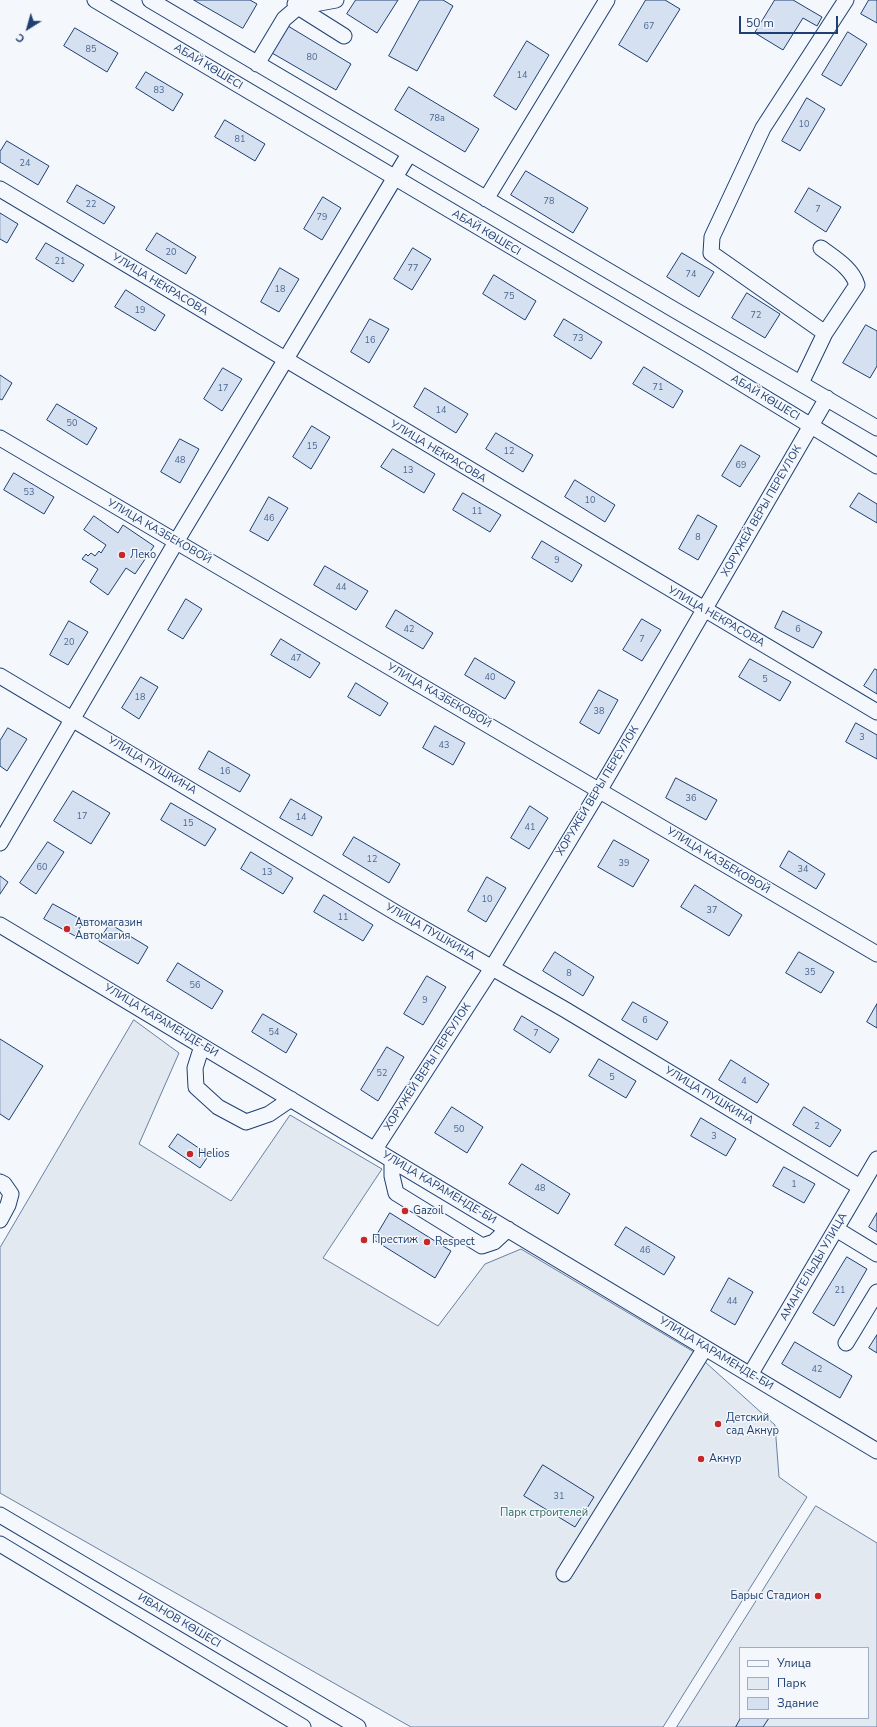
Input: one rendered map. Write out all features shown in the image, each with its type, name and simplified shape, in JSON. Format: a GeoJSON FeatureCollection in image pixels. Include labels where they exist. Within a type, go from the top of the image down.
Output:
{"type":"FeatureCollection","features":[{"type":"Feature","properties":{"kind":"street","name":"АБАЙ КӨШЕСІ"},"geometry":{"type":"LineString","coordinates":[[95,0],[877,466]]}},
{"type":"Feature","properties":{"kind":"street"},"geometry":{"type":"LineString","coordinates":[[150,0],[409,154],[877,428]]}},
{"type":"Feature","properties":{"kind":"street"},"geometry":{"type":"LineString","coordinates":[[257,64],[284,19],[295,4],[336,0]]}},
{"type":"Feature","properties":{"kind":"street"},"geometry":{"type":"LineString","coordinates":[[486,199],[607,0]]}},
{"type":"Feature","properties":{"kind":"street"},"geometry":{"type":"LineString","coordinates":[[825,333],[711,253],[711,245],[712,237],[763,128],[846,0]]}},
{"type":"Feature","properties":{"kind":"street"},"geometry":{"type":"LineString","coordinates":[[295,4],[344,36]]}},
{"type":"Feature","properties":{"kind":"street"},"geometry":{"type":"LineString","coordinates":[[0,843],[176,542],[409,154]]}},
{"type":"Feature","properties":{"kind":"street","name":"УЛИЦА НЕКРАСОВА"},"geometry":{"type":"LineString","coordinates":[[0,189],[705,611],[877,712]]}},
{"type":"Feature","properties":{"kind":"street"},"geometry":{"type":"LineString","coordinates":[[800,383],[825,333],[857,285],[853,276],[846,268],[821,248]]}},
{"type":"Feature","properties":{"kind":"street","name":"ХОРУЖЕЙ ВЕРЫ ПЕРЕУЛОК"},"geometry":{"type":"LineString","coordinates":[[375,1150],[492,968],[599,791],[705,611],[827,398]]}},
{"type":"Feature","properties":{"kind":"street","name":"УЛИЦА КАЗБЕКОВОЙ"},"geometry":{"type":"LineString","coordinates":[[0,438],[877,954]]}},
{"type":"Feature","properties":{"kind":"street","name":"УЛИЦА ПУШКИНА"},"geometry":{"type":"LineString","coordinates":[[0,676],[398,914],[492,968],[860,1187]]}},
{"type":"Feature","properties":{"kind":"street","name":"УЛИЦА КАРАМЕНДЕ-БИ"},"geometry":{"type":"LineString","coordinates":[[0,925],[877,1451]]}},
{"type":"Feature","properties":{"kind":"street"},"geometry":{"type":"LineString","coordinates":[[202,1046],[195,1068],[196,1087],[218,1107],[246,1122],[269,1114],[291,1099]]}},
{"type":"Feature","properties":{"kind":"street","name":"АМАНГЕЛЬДЫ УЛИЦА"},"geometry":{"type":"LineString","coordinates":[[750,1375],[877,1159]]}},
{"type":"Feature","properties":{"kind":"street"},"geometry":{"type":"LineString","coordinates":[[392,1160],[392,1176],[396,1193],[482,1246],[494,1242],[508,1229]]}},
{"type":"Feature","properties":{"kind":"street"},"geometry":{"type":"LineString","coordinates":[[0,1182],[4,1184],[11,1194],[8,1205],[0,1220]]}},
{"type":"Feature","properties":{"kind":"street"},"geometry":{"type":"LineString","coordinates":[[836,1229],[877,1254]]}},
{"type":"Feature","properties":{"kind":"street"},"geometry":{"type":"LineString","coordinates":[[846,1343],[877,1292]]}},
{"type":"Feature","properties":{"kind":"street"},"geometry":{"type":"LineString","coordinates":[[564,1574],[705,1348]]}},
{"type":"Feature","properties":{"kind":"street","name":"ИВАНОВ КӨШЕСІ"},"geometry":{"type":"LineString","coordinates":[[0,1515],[358,1727]]}},
{"type":"Feature","properties":{"kind":"street"},"geometry":{"type":"LineString","coordinates":[[0,1544],[302,1727]]}},
{"type":"Feature","properties":{"kind":"green space","name":"Парк строителей"},"geometry":{"type":"Polygon","coordinates":[[[134,1020],[179,1053],[139,1144],[231,1201],[290,1115],[382,1169],[323,1258],[438,1326],[485,1264],[521,1249],[694,1352],[775,1425],[779,1477],[807,1497],[663,1727],[411,1727],[0,1493],[0,1248],[134,1020]]]}},
{"type":"Feature","properties":{"kind":"green space","name":"Барыс Стадион"},"geometry":{"type":"Polygon","coordinates":[[[816,1506],[877,1543],[877,1727],[677,1727],[816,1506]]]}},
{"type":"Feature","properties":{"kind":"building"},"geometry":{"type":"Polygon","coordinates":[[[194,0],[250,0],[257,4],[243,28],[194,0]]]}},
{"type":"Feature","properties":{"kind":"building"},"geometry":{"type":"Polygon","coordinates":[[[356,0],[398,0],[377,33],[347,14],[356,0]]]}},
{"type":"Feature","properties":{"kind":"building"},"geometry":{"type":"Polygon","coordinates":[[[420,0],[443,0],[453,6],[417,71],[389,56],[420,0]]]}},
{"type":"Feature","properties":{"kind":"building"},"geometry":{"type":"Polygon","coordinates":[[[646,0],[665,0],[680,9],[647,62],[619,45],[646,0]]]}},
{"type":"Feature","properties":{"kind":"building"},"geometry":{"type":"Polygon","coordinates":[[[775,0],[793,0],[822,17],[817,26],[803,18],[783,50],[755,33],[775,0]]]}},
{"type":"Feature","properties":{"kind":"building"},"geometry":{"type":"Polygon","coordinates":[[[869,0],[877,0],[877,23],[861,14],[869,0]]]}},
{"type":"Feature","properties":{"kind":"building"},"geometry":{"type":"Polygon","coordinates":[[[288,26],[351,64],[336,90],[272,53],[288,26]]]}},
{"type":"Feature","properties":{"kind":"building"},"geometry":{"type":"Polygon","coordinates":[[[75,28],[118,53],[107,72],[64,46],[75,28]]]}},
{"type":"Feature","properties":{"kind":"building"},"geometry":{"type":"Polygon","coordinates":[[[848,32],[867,44],[841,86],[822,75],[848,32]]]}},
{"type":"Feature","properties":{"kind":"building"},"geometry":{"type":"Polygon","coordinates":[[[527,41],[549,55],[516,110],[494,96],[527,41]]]}},
{"type":"Feature","properties":{"kind":"building"},"geometry":{"type":"Polygon","coordinates":[[[146,72],[183,94],[173,111],[136,88],[146,72]]]}},
{"type":"Feature","properties":{"kind":"building"},"geometry":{"type":"Polygon","coordinates":[[[409,87],[479,129],[465,152],[395,110],[409,87]]]}},
{"type":"Feature","properties":{"kind":"building"},"geometry":{"type":"Polygon","coordinates":[[[807,98],[825,109],[800,151],[782,141],[807,98]]]}},
{"type":"Feature","properties":{"kind":"building"},"geometry":{"type":"Polygon","coordinates":[[[225,120],[265,144],[255,161],[215,137],[225,120]]]}},
{"type":"Feature","properties":{"kind":"building"},"geometry":{"type":"Polygon","coordinates":[[[7,141],[49,166],[38,185],[0,162],[0,152],[7,141]]]}},
{"type":"Feature","properties":{"kind":"building"},"geometry":{"type":"Polygon","coordinates":[[[526,171],[588,208],[573,233],[511,195],[526,171]]]}},
{"type":"Feature","properties":{"kind":"building"},"geometry":{"type":"Polygon","coordinates":[[[77,185],[115,207],[104,224],[67,202],[77,185]]]}},
{"type":"Feature","properties":{"kind":"building"},"geometry":{"type":"Polygon","coordinates":[[[809,188],[841,207],[826,232],[795,212],[809,188]]]}},
{"type":"Feature","properties":{"kind":"building"},"geometry":{"type":"Polygon","coordinates":[[[323,197],[341,208],[322,240],[304,229],[323,197]]]}},
{"type":"Feature","properties":{"kind":"building"},"geometry":{"type":"Polygon","coordinates":[[[0,213],[18,224],[7,243],[0,239],[0,213]]]}},
{"type":"Feature","properties":{"kind":"building"},"geometry":{"type":"Polygon","coordinates":[[[157,233],[196,257],[186,274],[146,250],[157,233]]]}},
{"type":"Feature","properties":{"kind":"building"},"geometry":{"type":"Polygon","coordinates":[[[46,243],[84,265],[73,282],[36,259],[46,243]]]}},
{"type":"Feature","properties":{"kind":"building"},"geometry":{"type":"Polygon","coordinates":[[[413,248],[431,259],[412,290],[394,279],[413,248]]]}},
{"type":"Feature","properties":{"kind":"building"},"geometry":{"type":"Polygon","coordinates":[[[682,253],[714,272],[699,297],[667,277],[682,253]]]}},
{"type":"Feature","properties":{"kind":"building"},"geometry":{"type":"Polygon","coordinates":[[[280,268],[299,279],[279,312],[261,302],[280,268]]]}},
{"type":"Feature","properties":{"kind":"building"},"geometry":{"type":"Polygon","coordinates":[[[494,275],[536,301],[525,320],[483,294],[494,275]]]}},
{"type":"Feature","properties":{"kind":"building"},"geometry":{"type":"Polygon","coordinates":[[[126,290],[165,315],[155,331],[115,307],[126,290]]]}},
{"type":"Feature","properties":{"kind":"building"},"geometry":{"type":"Polygon","coordinates":[[[747,293],[780,314],[765,338],[732,318],[747,293]]]}},
{"type":"Feature","properties":{"kind":"building"},"geometry":{"type":"Polygon","coordinates":[[[370,319],[389,329],[369,363],[351,352],[370,319]]]}},
{"type":"Feature","properties":{"kind":"building"},"geometry":{"type":"Polygon","coordinates":[[[564,319],[602,342],[591,359],[554,336],[564,319]]]}},
{"type":"Feature","properties":{"kind":"building"},"geometry":{"type":"Polygon","coordinates":[[[866,325],[877,331],[877,366],[870,378],[843,363],[866,325]]]}},
{"type":"Feature","properties":{"kind":"building"},"geometry":{"type":"Polygon","coordinates":[[[644,367],[683,391],[673,408],[633,384],[644,367]]]}},
{"type":"Feature","properties":{"kind":"building"},"geometry":{"type":"Polygon","coordinates":[[[223,368],[242,379],[222,411],[204,399],[223,368]]]}},
{"type":"Feature","properties":{"kind":"building"},"geometry":{"type":"Polygon","coordinates":[[[0,375],[12,383],[2,400],[0,399],[0,375]]]}},
{"type":"Feature","properties":{"kind":"building"},"geometry":{"type":"Polygon","coordinates":[[[425,388],[468,414],[456,433],[414,407],[425,388]]]}},
{"type":"Feature","properties":{"kind":"building"},"geometry":{"type":"Polygon","coordinates":[[[57,404],[97,428],[87,445],[47,420],[57,404]]]}},
{"type":"Feature","properties":{"kind":"building"},"geometry":{"type":"Polygon","coordinates":[[[312,426],[330,437],[311,469],[293,457],[312,426]]]}},
{"type":"Feature","properties":{"kind":"building"},"geometry":{"type":"Polygon","coordinates":[[[496,433],[533,455],[523,472],[486,449],[496,433]]]}},
{"type":"Feature","properties":{"kind":"building"},"geometry":{"type":"Polygon","coordinates":[[[180,439],[199,449],[180,483],[161,472],[180,439]]]}},
{"type":"Feature","properties":{"kind":"building"},"geometry":{"type":"Polygon","coordinates":[[[741,445],[760,456],[740,487],[722,476],[741,445]]]}},
{"type":"Feature","properties":{"kind":"building"},"geometry":{"type":"Polygon","coordinates":[[[393,449],[435,474],[424,493],[381,467],[393,449]]]}},
{"type":"Feature","properties":{"kind":"building"},"geometry":{"type":"Polygon","coordinates":[[[14,473],[54,497],[44,514],[4,490],[14,473]]]}},
{"type":"Feature","properties":{"kind":"building"},"geometry":{"type":"Polygon","coordinates":[[[575,480],[615,505],[605,522],[565,497],[575,480]]]}},
{"type":"Feature","properties":{"kind":"building"},"geometry":{"type":"Polygon","coordinates":[[[463,493],[501,515],[490,532],[453,510],[463,493]]]}},
{"type":"Feature","properties":{"kind":"building"},"geometry":{"type":"Polygon","coordinates":[[[859,493],[877,504],[877,523],[850,507],[859,493]]]}},
{"type":"Feature","properties":{"kind":"building"},"geometry":{"type":"Polygon","coordinates":[[[269,497],[288,508],[268,541],[250,531],[269,497]]]}},
{"type":"Feature","properties":{"kind":"building"},"geometry":{"type":"Polygon","coordinates":[[[698,515],[717,526],[698,560],[679,549],[698,515]]]}},
{"type":"Feature","properties":{"kind":"building","name":"Леко"},"geometry":{"type":"Polygon","coordinates":[[[94,516],[118,533],[123,525],[154,546],[135,574],[126,568],[108,595],[90,582],[98,569],[82,559],[86,554],[88,556],[91,553],[95,556],[99,551],[101,553],[106,545],[84,530],[94,516]]]}},
{"type":"Feature","properties":{"kind":"building"},"geometry":{"type":"Polygon","coordinates":[[[542,541],[582,565],[572,582],[532,558],[542,541]]]}},
{"type":"Feature","properties":{"kind":"building"},"geometry":{"type":"Polygon","coordinates":[[[325,566],[368,591],[356,610],[314,585],[325,566]]]}},
{"type":"Feature","properties":{"kind":"building"},"geometry":{"type":"Polygon","coordinates":[[[186,599],[202,609],[183,639],[168,630],[186,599]]]}},
{"type":"Feature","properties":{"kind":"building"},"geometry":{"type":"Polygon","coordinates":[[[396,610],[433,633],[423,649],[386,627],[396,610]]]}},
{"type":"Feature","properties":{"kind":"building"},"geometry":{"type":"Polygon","coordinates":[[[783,611],[822,632],[813,648],[775,628],[783,611]]]}},
{"type":"Feature","properties":{"kind":"building"},"geometry":{"type":"Polygon","coordinates":[[[642,619],[661,630],[642,661],[623,650],[642,619]]]}},
{"type":"Feature","properties":{"kind":"building"},"geometry":{"type":"Polygon","coordinates":[[[69,621],[88,632],[68,665],[50,655],[69,621]]]}},
{"type":"Feature","properties":{"kind":"building"},"geometry":{"type":"Polygon","coordinates":[[[281,639],[320,663],[310,678],[271,655],[281,639]]]}},
{"type":"Feature","properties":{"kind":"building"},"geometry":{"type":"Polygon","coordinates":[[[475,658],[515,682],[505,699],[465,675],[475,658]]]}},
{"type":"Feature","properties":{"kind":"building"},"geometry":{"type":"Polygon","coordinates":[[[750,659],[791,682],[780,701],[739,677],[750,659]]]}},
{"type":"Feature","properties":{"kind":"building"},"geometry":{"type":"Polygon","coordinates":[[[875,669],[877,670],[877,694],[864,686],[875,669]]]}},
{"type":"Feature","properties":{"kind":"building"},"geometry":{"type":"Polygon","coordinates":[[[141,677],[158,687],[139,719],[122,708],[141,677]]]}},
{"type":"Feature","properties":{"kind":"building"},"geometry":{"type":"Polygon","coordinates":[[[356,683],[388,703],[380,716],[348,697],[356,683]]]}},
{"type":"Feature","properties":{"kind":"building"},"geometry":{"type":"Polygon","coordinates":[[[599,690],[618,700],[599,734],[580,723],[599,690]]]}},
{"type":"Feature","properties":{"kind":"building"},"geometry":{"type":"Polygon","coordinates":[[[856,723],[877,735],[877,759],[846,742],[856,723]]]}},
{"type":"Feature","properties":{"kind":"building"},"geometry":{"type":"Polygon","coordinates":[[[435,726],[465,743],[453,765],[423,748],[435,726]]]}},
{"type":"Feature","properties":{"kind":"building"},"geometry":{"type":"Polygon","coordinates":[[[8,728],[27,739],[7,771],[0,766],[0,741],[8,728]]]}},
{"type":"Feature","properties":{"kind":"building"},"geometry":{"type":"Polygon","coordinates":[[[209,751],[250,775],[240,792],[199,769],[209,751]]]}},
{"type":"Feature","properties":{"kind":"building"},"geometry":{"type":"Polygon","coordinates":[[[676,778],[717,800],[706,820],[666,798],[676,778]]]}},
{"type":"Feature","properties":{"kind":"building"},"geometry":{"type":"Polygon","coordinates":[[[73,791],[110,813],[91,844],[54,821],[73,791]]]}},
{"type":"Feature","properties":{"kind":"building"},"geometry":{"type":"Polygon","coordinates":[[[291,799],[322,817],[312,836],[280,818],[291,799]]]}},
{"type":"Feature","properties":{"kind":"building"},"geometry":{"type":"Polygon","coordinates":[[[171,803],[216,829],[205,846],[161,820],[171,803]]]}},
{"type":"Feature","properties":{"kind":"building"},"geometry":{"type":"Polygon","coordinates":[[[530,806],[548,818],[529,849],[511,838],[530,806]]]}},
{"type":"Feature","properties":{"kind":"building"},"geometry":{"type":"Polygon","coordinates":[[[354,837],[400,864],[389,883],[343,855],[354,837]]]}},
{"type":"Feature","properties":{"kind":"building"},"geometry":{"type":"Polygon","coordinates":[[[614,840],[649,860],[633,887],[598,867],[614,840]]]}},
{"type":"Feature","properties":{"kind":"building"},"geometry":{"type":"Polygon","coordinates":[[[48,842],[64,852],[36,894],[20,883],[48,842]]]}},
{"type":"Feature","properties":{"kind":"building"},"geometry":{"type":"Polygon","coordinates":[[[789,851],[825,874],[816,889],[780,867],[789,851]]]}},
{"type":"Feature","properties":{"kind":"building"},"geometry":{"type":"Polygon","coordinates":[[[251,852],[293,878],[283,894],[241,869],[251,852]]]}},
{"type":"Feature","properties":{"kind":"building"},"geometry":{"type":"Polygon","coordinates":[[[0,876],[8,882],[0,894],[0,876]]]}},
{"type":"Feature","properties":{"kind":"building"},"geometry":{"type":"Polygon","coordinates":[[[487,877],[506,888],[486,922],[468,911],[487,877]]]}},
{"type":"Feature","properties":{"kind":"building"},"geometry":{"type":"Polygon","coordinates":[[[695,885],[742,915],[729,936],[681,907],[695,885]]]}},
{"type":"Feature","properties":{"kind":"building"},"geometry":{"type":"Polygon","coordinates":[[[324,895],[373,925],[363,941],[314,912],[324,895]]]}},
{"type":"Feature","properties":{"kind":"building"},"geometry":{"type":"Polygon","coordinates":[[[53,904],[84,921],[75,936],[44,919],[53,904]]]}},
{"type":"Feature","properties":{"kind":"building"},"geometry":{"type":"Polygon","coordinates":[[[110,924],[148,947],[138,964],[99,941],[110,924]]]}},
{"type":"Feature","properties":{"kind":"building"},"geometry":{"type":"Polygon","coordinates":[[[555,952],[594,977],[583,996],[543,971],[555,952]]]}},
{"type":"Feature","properties":{"kind":"building"},"geometry":{"type":"Polygon","coordinates":[[[799,952],[834,972],[821,993],[786,973],[799,952]]]}},
{"type":"Feature","properties":{"kind":"building"},"geometry":{"type":"Polygon","coordinates":[[[178,963],[223,991],[212,1009],[167,981],[178,963]]]}},
{"type":"Feature","properties":{"kind":"building"},"geometry":{"type":"Polygon","coordinates":[[[427,976],[446,987],[423,1025],[404,1014],[427,976]]]}},
{"type":"Feature","properties":{"kind":"building"},"geometry":{"type":"Polygon","coordinates":[[[633,1002],[668,1022],[657,1040],[622,1020],[633,1002]]]}},
{"type":"Feature","properties":{"kind":"building"},"geometry":{"type":"Polygon","coordinates":[[[877,1004],[877,1028],[867,1022],[877,1004]]]}},
{"type":"Feature","properties":{"kind":"building"},"geometry":{"type":"Polygon","coordinates":[[[263,1014],[297,1034],[286,1053],[252,1032],[263,1014]]]}},
{"type":"Feature","properties":{"kind":"building"},"geometry":{"type":"Polygon","coordinates":[[[522,1016],[559,1039],[550,1053],[514,1030],[522,1016]]]}},
{"type":"Feature","properties":{"kind":"building"},"geometry":{"type":"Polygon","coordinates":[[[0,1039],[43,1066],[9,1120],[0,1114],[0,1039]]]}},
{"type":"Feature","properties":{"kind":"building"},"geometry":{"type":"Polygon","coordinates":[[[387,1047],[404,1057],[378,1101],[361,1090],[387,1047]]]}},
{"type":"Feature","properties":{"kind":"building"},"geometry":{"type":"Polygon","coordinates":[[[599,1059],[636,1081],[626,1098],[589,1076],[599,1059]]]}},
{"type":"Feature","properties":{"kind":"building"},"geometry":{"type":"Polygon","coordinates":[[[731,1060],[769,1084],[757,1103],[719,1080],[731,1060]]]}},
{"type":"Feature","properties":{"kind":"building"},"geometry":{"type":"Polygon","coordinates":[[[452,1107],[483,1127],[467,1153],[435,1133],[452,1107]]]}},
{"type":"Feature","properties":{"kind":"building"},"geometry":{"type":"Polygon","coordinates":[[[804,1107],[841,1130],[830,1147],[793,1125],[804,1107]]]}},
{"type":"Feature","properties":{"kind":"building"},"geometry":{"type":"Polygon","coordinates":[[[701,1118],[736,1139],[726,1156],[691,1136],[701,1118]]]}},
{"type":"Feature","properties":{"kind":"building"},"geometry":{"type":"Polygon","coordinates":[[[178,1134],[209,1155],[200,1168],[169,1147],[178,1134]]]}},
{"type":"Feature","properties":{"kind":"building"},"geometry":{"type":"Polygon","coordinates":[[[522,1164],[570,1194],[558,1214],[509,1184],[522,1164]]]}},
{"type":"Feature","properties":{"kind":"building"},"geometry":{"type":"Polygon","coordinates":[[[784,1167],[815,1184],[804,1203],[773,1186],[784,1167]]]}},
{"type":"Feature","properties":{"kind":"building"},"geometry":{"type":"Polygon","coordinates":[[[390,1213],[451,1251],[435,1278],[374,1240],[390,1213]]]}},
{"type":"Feature","properties":{"kind":"building"},"geometry":{"type":"Polygon","coordinates":[[[877,1213],[877,1232],[869,1227],[877,1213]]]}},
{"type":"Feature","properties":{"kind":"building"},"geometry":{"type":"Polygon","coordinates":[[[626,1227],[675,1257],[664,1275],[615,1245],[626,1227]]]}},
{"type":"Feature","properties":{"kind":"building"},"geometry":{"type":"Polygon","coordinates":[[[847,1257],[867,1269],[834,1326],[813,1313],[847,1257]]]}},
{"type":"Feature","properties":{"kind":"building"},"geometry":{"type":"Polygon","coordinates":[[[729,1278],[753,1292],[735,1325],[711,1311],[729,1278]]]}},
{"type":"Feature","properties":{"kind":"building"},"geometry":{"type":"Polygon","coordinates":[[[877,1335],[877,1353],[869,1348],[877,1335]]]}},
{"type":"Feature","properties":{"kind":"building"},"geometry":{"type":"Polygon","coordinates":[[[795,1342],[852,1376],[840,1398],[782,1364],[795,1342]]]}},
{"type":"Feature","properties":{"kind":"building"},"geometry":{"type":"Polygon","coordinates":[[[543,1465],[594,1497],[575,1527],[524,1496],[543,1465]]]}},
{"type":"Feature","properties":{"kind":"building"},"geometry":{"type":"Polygon","coordinates":[[[740,1719],[768,1719],[763,1727],[736,1727],[740,1719]]]}},
{"type":"Feature","properties":{"kind":"place","name":"Леко"},"geometry":{"type":"Point","coordinates":[122,555]}},
{"type":"Feature","properties":{"kind":"place","name":"Автомагазин Автомагия"},"geometry":{"type":"Point","coordinates":[67,929]}},
{"type":"Feature","properties":{"kind":"place","name":"Helios"},"geometry":{"type":"Point","coordinates":[190,1154]}},
{"type":"Feature","properties":{"kind":"place","name":"Gazoil"},"geometry":{"type":"Point","coordinates":[405,1211]}},
{"type":"Feature","properties":{"kind":"place","name":"Престиж"},"geometry":{"type":"Point","coordinates":[364,1240]}},
{"type":"Feature","properties":{"kind":"place","name":"Respect"},"geometry":{"type":"Point","coordinates":[427,1242]}},
{"type":"Feature","properties":{"kind":"place","name":"Детский сад Акнур"},"geometry":{"type":"Point","coordinates":[718,1424]}},
{"type":"Feature","properties":{"kind":"place","name":"Акнур"},"geometry":{"type":"Point","coordinates":[701,1459]}},
{"type":"Feature","properties":{"kind":"place","name":"Барыс Стадион"},"geometry":{"type":"Point","coordinates":[818,1596]}}]}
